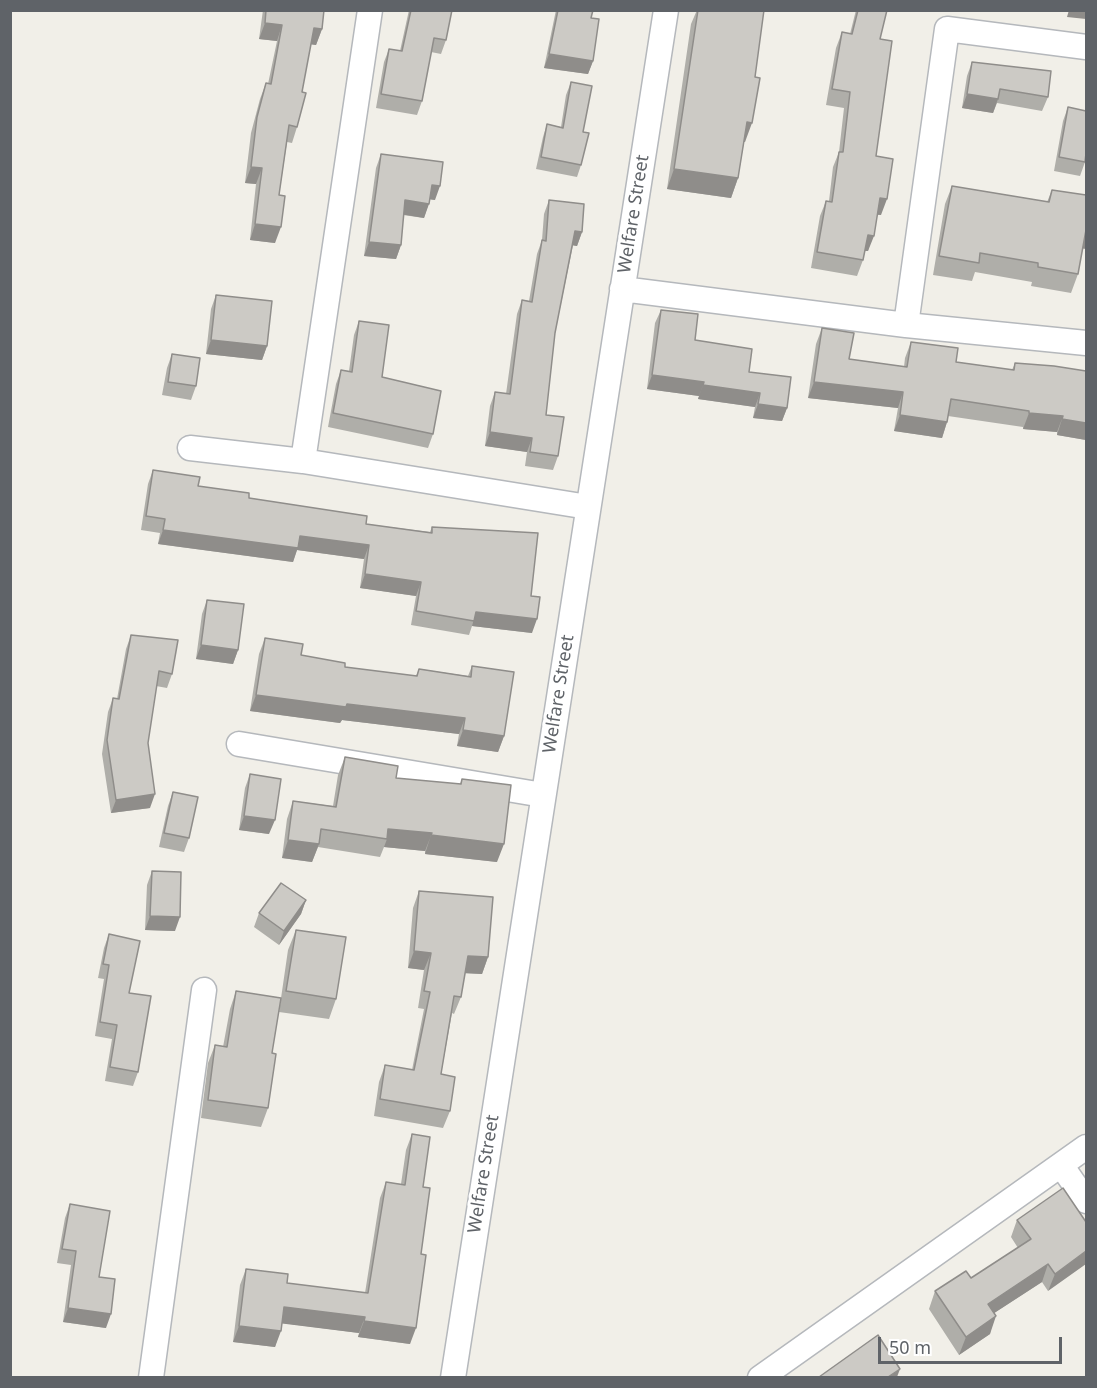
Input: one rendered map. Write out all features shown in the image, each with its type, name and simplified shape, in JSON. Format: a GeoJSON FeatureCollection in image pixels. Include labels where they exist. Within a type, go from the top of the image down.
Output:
{"type":"FeatureCollection","features":[{"type":"Feature","properties":{"kind":"street"},"geometry":{"type":"LineString","coordinates":[[303,461],[369,10]]}},
{"type":"Feature","properties":{"kind":"street","name":"Welfare Street"},"geometry":{"type":"LineString","coordinates":[[453,1377],[666,10]]}},
{"type":"Feature","properties":{"kind":"street"},"geometry":{"type":"LineString","coordinates":[[906,325],[946,29],[1086,47]]}},
{"type":"Feature","properties":{"kind":"street"},"geometry":{"type":"LineString","coordinates":[[622,289],[906,325],[1086,343]]}},
{"type":"Feature","properties":{"kind":"street"},"geometry":{"type":"LineString","coordinates":[[190,448],[303,461],[588,507]]}},
{"type":"Feature","properties":{"kind":"street"},"geometry":{"type":"LineString","coordinates":[[239,744],[543,795]]}},
{"type":"Feature","properties":{"kind":"street"},"geometry":{"type":"LineString","coordinates":[[151,1377],[204,990]]}},
{"type":"Feature","properties":{"kind":"street"},"geometry":{"type":"LineString","coordinates":[[760,1377],[1086,1147]]}},
{"type":"Feature","properties":{"kind":"street"},"geometry":{"type":"LineString","coordinates":[[1061,1165],[1086,1201]]}},
{"type":"Feature","properties":{"kind":"building"},"geometry":{"type":"Polygon","coordinates":[[[266,10],[324,10],[322,29],[314,28],[302,92],[306,93],[297,127],[289,125],[279,195],[285,196],[281,227],[255,224],[262,168],[251,167],[257,117],[266,83],[271,84],[282,25],[265,23],[266,10]]]}},
{"type":"Feature","properties":{"kind":"building"},"geometry":{"type":"Polygon","coordinates":[[[411,10],[452,10],[446,40],[434,38],[422,101],[381,94],[389,49],[402,51],[411,10]]]}},
{"type":"Feature","properties":{"kind":"building"},"geometry":{"type":"Polygon","coordinates":[[[558,10],[593,10],[591,18],[599,19],[593,61],[549,54],[558,10]]]}},
{"type":"Feature","properties":{"kind":"building"},"geometry":{"type":"Polygon","coordinates":[[[698,10],[764,10],[755,77],[760,78],[752,123],[747,122],[738,178],[674,169],[698,10]]]}},
{"type":"Feature","properties":{"kind":"building"},"geometry":{"type":"Polygon","coordinates":[[[858,10],[887,10],[880,39],[892,41],[876,156],[893,159],[887,199],[880,198],[874,236],[868,235],[863,260],[817,252],[826,201],[832,202],[839,152],[843,152],[850,92],[832,89],[842,32],[852,34],[858,10]]]}},
{"type":"Feature","properties":{"kind":"building"},"geometry":{"type":"Polygon","coordinates":[[[972,62],[1051,71],[1048,97],[1000,89],[998,99],[967,94],[972,62]]]}},
{"type":"Feature","properties":{"kind":"building"},"geometry":{"type":"Polygon","coordinates":[[[571,82],[592,86],[583,132],[589,133],[581,165],[541,157],[547,124],[563,128],[571,82]]]}},
{"type":"Feature","properties":{"kind":"building"},"geometry":{"type":"Polygon","coordinates":[[[1068,107],[1086,111],[1085,162],[1059,157],[1068,107]]]}},
{"type":"Feature","properties":{"kind":"building"},"geometry":{"type":"Polygon","coordinates":[[[381,154],[443,162],[440,186],[432,185],[429,204],[405,200],[401,245],[369,242],[381,154]]]}},
{"type":"Feature","properties":{"kind":"building"},"geometry":{"type":"Polygon","coordinates":[[[952,186],[1049,202],[1052,190],[1086,195],[1086,230],[1078,274],[1038,267],[1038,263],[980,253],[979,263],[939,256],[952,186]]]}},
{"type":"Feature","properties":{"kind":"building"},"geometry":{"type":"Polygon","coordinates":[[[549,200],[584,204],[582,232],[575,231],[555,333],[546,415],[564,417],[558,456],[530,452],[532,438],[490,432],[495,392],[510,394],[522,300],[532,302],[542,240],[546,241],[549,200]]]}},
{"type":"Feature","properties":{"kind":"building"},"geometry":{"type":"Polygon","coordinates":[[[216,295],[272,301],[267,346],[211,340],[216,295]]]}},
{"type":"Feature","properties":{"kind":"building"},"geometry":{"type":"Polygon","coordinates":[[[661,310],[698,314],[695,340],[752,349],[749,372],[791,377],[787,408],[758,404],[760,393],[652,375],[661,310]]]}},
{"type":"Feature","properties":{"kind":"building"},"geometry":{"type":"Polygon","coordinates":[[[359,321],[389,325],[382,377],[441,391],[433,434],[333,413],[341,370],[352,372],[359,321]]]}},
{"type":"Feature","properties":{"kind":"building"},"geometry":{"type":"Polygon","coordinates":[[[822,328],[854,333],[849,359],[907,367],[911,342],[958,348],[956,362],[1014,370],[1015,363],[1086,371],[1086,423],[1062,419],[1063,416],[1029,413],[1029,411],[951,399],[947,422],[900,415],[903,392],[814,382],[822,328]]]}},
{"type":"Feature","properties":{"kind":"building"},"geometry":{"type":"Polygon","coordinates":[[[172,354],[200,358],[196,386],[168,382],[172,354]]]}},
{"type":"Feature","properties":{"kind":"building"},"geometry":{"type":"Polygon","coordinates":[[[153,470],[200,477],[198,486],[249,493],[249,498],[367,516],[366,524],[432,533],[432,527],[538,533],[531,596],[540,597],[537,619],[476,612],[474,621],[416,611],[421,582],[365,574],[369,545],[300,536],[298,548],[163,530],[165,519],[146,516],[153,470]]]}},
{"type":"Feature","properties":{"kind":"building"},"geometry":{"type":"Polygon","coordinates":[[[207,600],[244,604],[238,650],[201,645],[207,600]]]}},
{"type":"Feature","properties":{"kind":"building"},"geometry":{"type":"Polygon","coordinates":[[[131,635],[178,640],[172,674],[159,671],[148,743],[155,794],[116,800],[107,740],[113,698],[119,699],[131,635]]]}},
{"type":"Feature","properties":{"kind":"building"},"geometry":{"type":"Polygon","coordinates":[[[265,638],[303,644],[301,655],[345,663],[345,667],[417,676],[419,669],[471,677],[472,666],[514,672],[504,736],[463,730],[465,718],[347,704],[346,707],[256,695],[265,638]]]}},
{"type":"Feature","properties":{"kind":"building"},"geometry":{"type":"Polygon","coordinates":[[[345,757],[398,766],[396,778],[461,784],[462,779],[511,785],[504,844],[388,829],[387,839],[321,829],[319,844],[288,840],[293,801],[336,807],[345,757]]]}},
{"type":"Feature","properties":{"kind":"building"},"geometry":{"type":"Polygon","coordinates":[[[250,774],[281,779],[275,820],[244,816],[250,774]]]}},
{"type":"Feature","properties":{"kind":"building"},"geometry":{"type":"Polygon","coordinates":[[[173,792],[198,797],[189,838],[164,833],[173,792]]]}},
{"type":"Feature","properties":{"kind":"building"},"geometry":{"type":"Polygon","coordinates":[[[152,871],[181,872],[180,917],[150,916],[152,871]]]}},
{"type":"Feature","properties":{"kind":"building"},"geometry":{"type":"Polygon","coordinates":[[[281,883],[306,900],[284,931],[259,913],[281,883]]]}},
{"type":"Feature","properties":{"kind":"building"},"geometry":{"type":"Polygon","coordinates":[[[419,891],[493,897],[488,957],[468,956],[461,997],[454,996],[441,1074],[455,1077],[450,1111],[380,1099],[385,1065],[414,1070],[430,992],[424,991],[431,953],[414,951],[419,891]]]}},
{"type":"Feature","properties":{"kind":"building"},"geometry":{"type":"Polygon","coordinates":[[[296,930],[346,937],[336,999],[286,991],[296,930]]]}},
{"type":"Feature","properties":{"kind":"building"},"geometry":{"type":"Polygon","coordinates":[[[109,934],[140,941],[129,993],[151,996],[138,1072],[110,1067],[117,1025],[100,1022],[109,965],[103,964],[109,934]]]}},
{"type":"Feature","properties":{"kind":"building"},"geometry":{"type":"Polygon","coordinates":[[[236,991],[281,998],[272,1053],[276,1054],[268,1108],[208,1100],[215,1045],[227,1047],[236,991]]]}},
{"type":"Feature","properties":{"kind":"building"},"geometry":{"type":"Polygon","coordinates":[[[412,1134],[430,1137],[423,1187],[430,1188],[421,1254],[426,1255],[416,1328],[364,1321],[365,1317],[284,1307],[281,1331],[239,1326],[246,1269],[288,1274],[287,1283],[368,1293],[386,1182],[405,1185],[412,1134]]]}},
{"type":"Feature","properties":{"kind":"building"},"geometry":{"type":"Polygon","coordinates":[[[1063,1188],[1086,1222],[1086,1251],[1055,1274],[1048,1264],[988,1304],[996,1316],[966,1337],[935,1291],[966,1271],[971,1278],[1031,1239],[1017,1220],[1063,1188]]]}},
{"type":"Feature","properties":{"kind":"building"},"geometry":{"type":"Polygon","coordinates":[[[70,1204],[110,1211],[99,1277],[115,1279],[111,1314],[68,1308],[76,1251],[62,1249],[70,1204]]]}},
{"type":"Feature","properties":{"kind":"building"},"geometry":{"type":"Polygon","coordinates":[[[878,1335],[900,1369],[888,1377],[819,1377],[878,1335]]]}}]}
